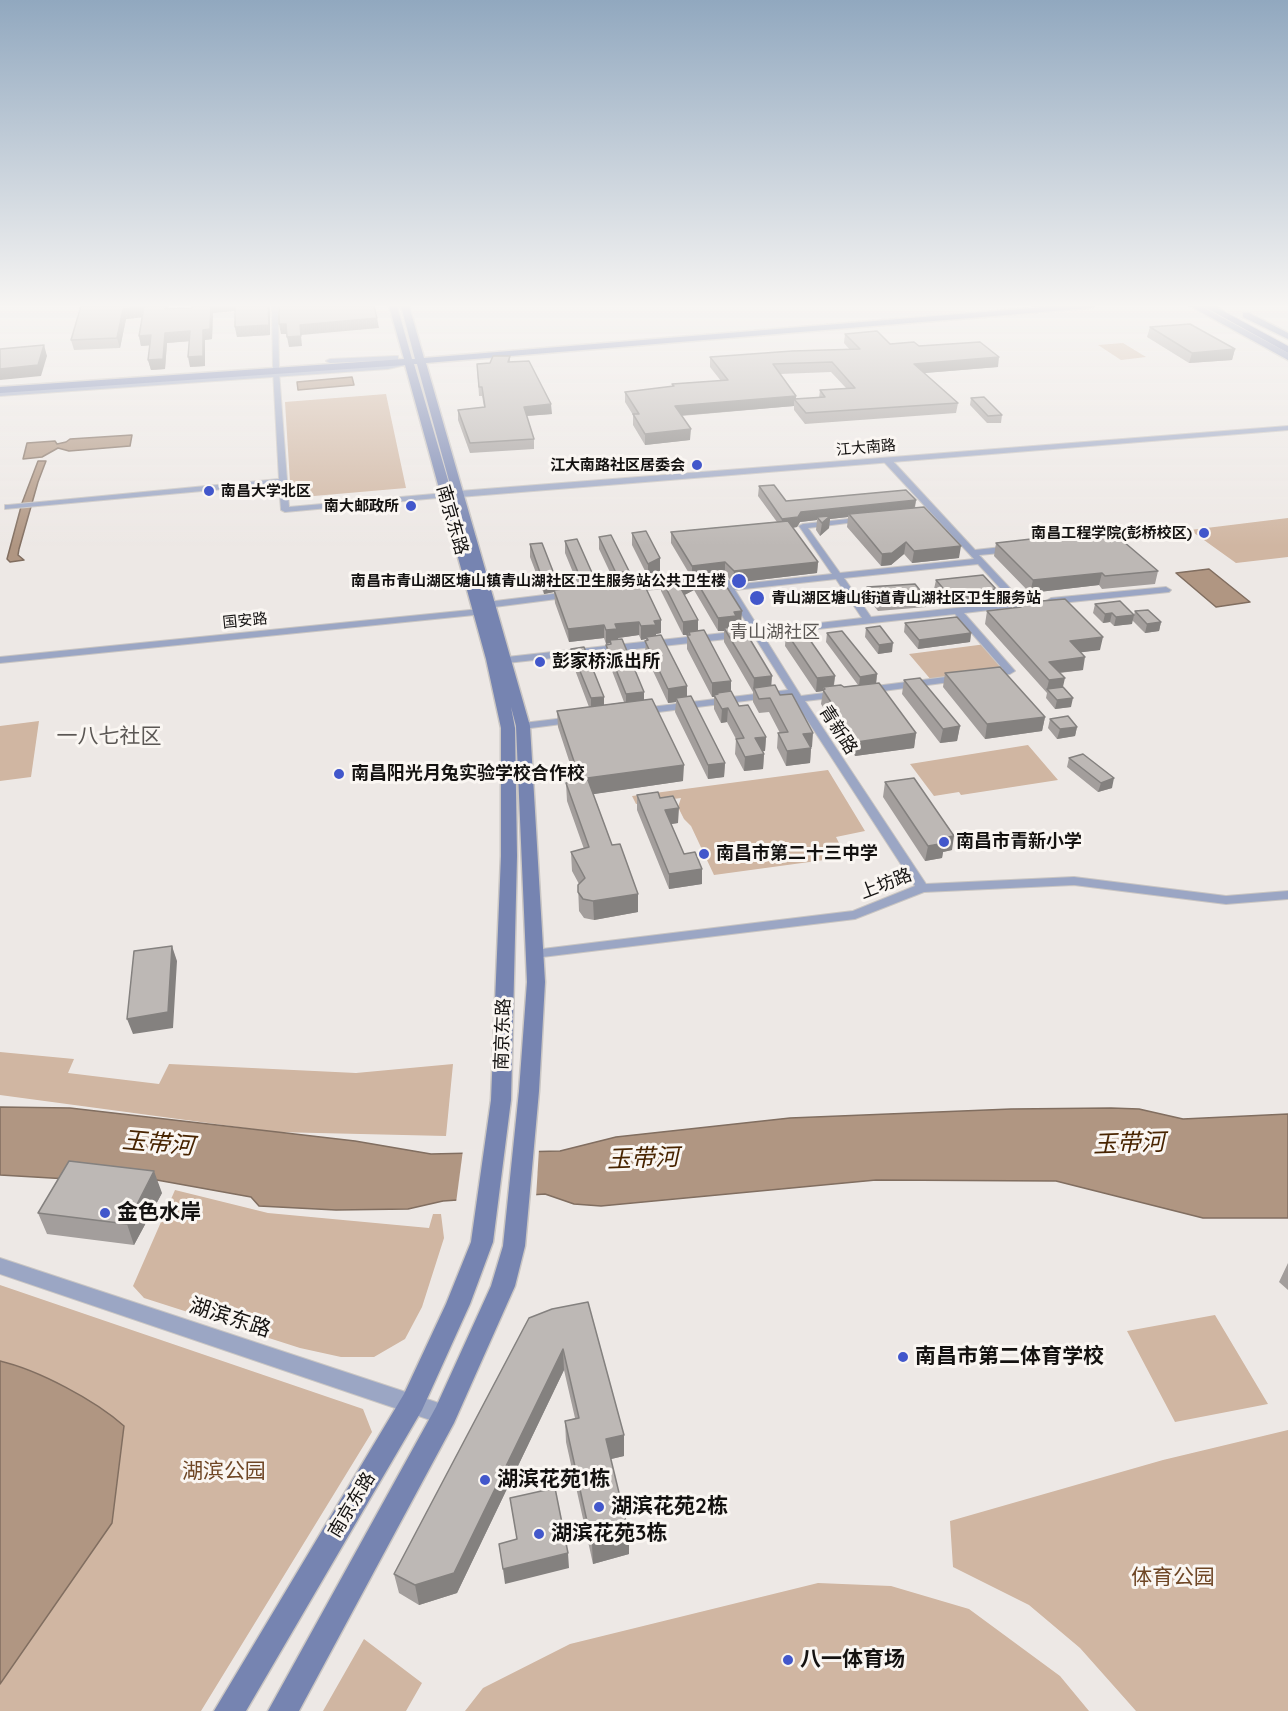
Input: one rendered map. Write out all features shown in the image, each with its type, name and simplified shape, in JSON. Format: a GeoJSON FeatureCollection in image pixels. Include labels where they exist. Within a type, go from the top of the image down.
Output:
{"type":"FeatureCollection","features":[{"type":"Feature","properties":{"kind":"main road"},"geometry":{"type":"LineString","coordinates":[[0,389],[46,386]]}},
{"type":"Feature","properties":{"kind":"main road","name":"南京东路"},"geometry":{"type":"LineString","coordinates":[[229,1711],[413,1402],[458,1304],[482,1242],[501,1100],[509,856],[508,728],[484,608],[421,386]]}},
{"type":"Feature","properties":{"kind":"main road","name":"南京东路"},"geometry":{"type":"LineString","coordinates":[[283,1711],[445,1415],[502,1286],[513,1246],[536,982],[523,726],[507,660],[484,608]]}},
{"type":"Feature","properties":{"kind":"street"},"geometry":{"type":"LineString","coordinates":[[277,386],[281,481],[285,510],[452,494]]}},
{"type":"Feature","properties":{"kind":"street","name":"江大南路"},"geometry":{"type":"LineString","coordinates":[[452,494],[1288,428]]}},
{"type":"Feature","properties":{"kind":"street"},"geometry":{"type":"LineString","coordinates":[[507,660],[1024,604],[980,561],[886,459]]}},
{"type":"Feature","properties":{"kind":"street"},"geometry":{"type":"LineString","coordinates":[[12,507],[281,481]]}},
{"type":"Feature","properties":{"kind":"street"},"geometry":{"type":"LineString","coordinates":[[925,514],[936,513]]}},
{"type":"Feature","properties":{"kind":"street"},"geometry":{"type":"LineString","coordinates":[[869,621],[803,526],[872,518]]}},
{"type":"Feature","properties":{"kind":"street"},"geometry":{"type":"LineString","coordinates":[[973,553],[1020,548]]}},
{"type":"Feature","properties":{"kind":"street"},"geometry":{"type":"LineString","coordinates":[[695,582],[724,579],[729,588],[980,561]]}},
{"type":"Feature","properties":{"kind":"street"},"geometry":{"type":"LineString","coordinates":[[619,590],[684,583]]}},
{"type":"Feature","properties":{"kind":"street","name":"青新路"},"geometry":{"type":"LineString","coordinates":[[729,588],[796,696],[922,888]]}},
{"type":"Feature","properties":{"kind":"street"},"geometry":{"type":"LineString","coordinates":[[1041,602],[1166,590]]}},
{"type":"Feature","properties":{"kind":"street"},"geometry":{"type":"LineString","coordinates":[[484,608],[581,594]]}},
{"type":"Feature","properties":{"kind":"street","name":"国安路"},"geometry":{"type":"LineString","coordinates":[[0,660],[484,608]]}},
{"type":"Feature","properties":{"kind":"street"},"geometry":{"type":"LineString","coordinates":[[636,712],[1010,671],[957,611]]}},
{"type":"Feature","properties":{"kind":"street"},"geometry":{"type":"LineString","coordinates":[[523,726],[585,718]]}},
{"type":"Feature","properties":{"kind":"street","name":"上坊路"},"geometry":{"type":"LineString","coordinates":[[534,954],[855,915],[922,888],[1074,881],[1226,900],[1288,895]]}},
{"type":"Feature","properties":{"kind":"street","name":"湖滨东路"},"geometry":{"type":"LineString","coordinates":[[0,1266],[91,1299],[413,1402],[445,1415]]}},
{"type":"Feature","properties":{"kind":"green space"},"geometry":{"type":"Polygon","coordinates":[[[386,394],[406,488],[291,498],[285,402],[386,394]]]}},
{"type":"Feature","properties":{"kind":"green space"},"geometry":{"type":"Polygon","coordinates":[[[1288,518],[1288,557],[1236,563],[1190,530],[1288,518]]]}},
{"type":"Feature","properties":{"kind":"green space"},"geometry":{"type":"Polygon","coordinates":[[[986,644],[1010,671],[932,681],[909,654],[986,644]]]}},
{"type":"Feature","properties":{"kind":"green space"},"geometry":{"type":"Polygon","coordinates":[[[39,721],[31,777],[0,781],[0,726],[39,721]]]}},
{"type":"Feature","properties":{"kind":"green space"},"geometry":{"type":"Polygon","coordinates":[[[1028,745],[1058,780],[961,795],[959,792],[934,796],[910,764],[1028,745]]]}},
{"type":"Feature","properties":{"kind":"green space"},"geometry":{"type":"Polygon","coordinates":[[[828,770],[865,831],[836,837],[846,857],[714,875],[691,826],[684,819],[678,807],[681,798],[636,804],[632,796],[828,770]]]}},
{"type":"Feature","properties":{"kind":"green space"},"geometry":{"type":"Polygon","coordinates":[[[0,1052],[74,1059],[68,1073],[159,1084],[169,1064],[356,1073],[453,1064],[446,1136],[275,1132],[0,1095],[0,1052]]]}},
{"type":"Feature","properties":{"kind":"green space"},"geometry":{"type":"Polygon","coordinates":[[[175,1190],[268,1213],[429,1228],[433,1214],[441,1214],[444,1238],[422,1307],[405,1339],[374,1357],[341,1357],[300,1348],[144,1298],[133,1286],[175,1190]]]}},
{"type":"Feature","properties":{"kind":"green space","name":"湖滨公园"},"geometry":{"type":"Polygon","coordinates":[[[0,1285],[363,1409],[372,1432],[201,1711],[0,1711],[0,1684],[112,1523],[124,1427],[98,1407],[65,1387],[31,1371],[0,1361],[0,1285]]]}},
{"type":"Feature","properties":{"kind":"green space"},"geometry":{"type":"Polygon","coordinates":[[[1215,1315],[1268,1404],[1175,1422],[1127,1331],[1215,1315]]]}},
{"type":"Feature","properties":{"kind":"green space","name":"体育公园"},"geometry":{"type":"Polygon","coordinates":[[[1288,1430],[1288,1711],[1136,1711],[1080,1648],[1029,1605],[953,1567],[950,1521],[1163,1460],[1288,1430]]]}},
{"type":"Feature","properties":{"kind":"green space","name":"八一体育场"},"geometry":{"type":"Polygon","coordinates":[[[818,1583],[891,1586],[969,1609],[1060,1676],[1089,1711],[465,1711],[483,1688],[570,1644],[818,1583]]]}},
{"type":"Feature","properties":{"kind":"green space"},"geometry":{"type":"Polygon","coordinates":[[[364,1639],[422,1683],[406,1711],[323,1711],[364,1639]]]}},
{"type":"Feature","properties":{"kind":"water"},"geometry":{"type":"Polygon","coordinates":[[[297,386],[345,386],[298,390],[297,386]]]}},
{"type":"Feature","properties":{"kind":"water"},"geometry":{"type":"Polygon","coordinates":[[[132,435],[130,446],[69,451],[58,448],[42,457],[23,459],[27,443],[55,441],[57,444],[70,439],[132,435]]]}},
{"type":"Feature","properties":{"kind":"water"},"geometry":{"type":"Polygon","coordinates":[[[38,461],[46,461],[19,549],[18,555],[24,560],[10,562],[7,559],[22,503],[38,461]]]}},
{"type":"Feature","properties":{"kind":"water"},"geometry":{"type":"Polygon","coordinates":[[[1209,569],[1250,602],[1216,607],[1176,573],[1209,569]]]}},
{"type":"Feature","properties":{"kind":"water","name":"玉带河"},"geometry":{"type":"Polygon","coordinates":[[[0,1107],[70,1108],[355,1141],[431,1154],[560,1151],[616,1137],[790,1118],[1011,1109],[1111,1108],[1139,1109],[1183,1119],[1288,1114],[1288,1218],[1203,1218],[1056,1181],[876,1180],[601,1206],[574,1204],[545,1194],[443,1201],[408,1209],[336,1210],[259,1206],[251,1197],[129,1175],[68,1179],[0,1175],[0,1107]]]}},
{"type":"Feature","properties":{"kind":"water"},"geometry":{"type":"Polygon","coordinates":[[[0,1361],[31,1371],[65,1387],[98,1406],[124,1426],[112,1523],[0,1684],[0,1361]]]}},
{"type":"Feature","properties":{"kind":"pier"},"geometry":{"type":"Polygon","coordinates":[[[539,1149],[536,1198],[456,1203],[463,1150],[539,1149]]]}},
{"type":"Feature","properties":{"kind":"building"},"geometry":{"type":"Polygon","coordinates":[[[542,386],[551,404],[524,407],[534,439],[470,443],[458,410],[485,407],[482,387],[479,387],[542,386]]]}},
{"type":"Feature","properties":{"kind":"building"},"geometry":{"type":"Polygon","coordinates":[[[674,386],[789,386],[796,396],[675,406],[691,429],[645,434],[633,414],[639,414],[625,392],[674,386]]]}},
{"type":"Feature","properties":{"kind":"building"},"geometry":{"type":"Polygon","coordinates":[[[853,386],[939,386],[958,403],[806,413],[794,399],[825,397],[820,390],[855,388],[853,386]]]}},
{"type":"Feature","properties":{"kind":"building"},"geometry":{"type":"Polygon","coordinates":[[[984,397],[1002,415],[988,416],[971,398],[984,397]]]}},
{"type":"Feature","properties":{"kind":"building"},"geometry":{"type":"Polygon","coordinates":[[[774,485],[786,501],[906,490],[916,500],[801,512],[798,517],[782,519],[759,486],[774,485]]]}},
{"type":"Feature","properties":{"kind":"building"},"geometry":{"type":"Polygon","coordinates":[[[924,507],[961,546],[914,551],[906,542],[892,553],[882,554],[849,514],[924,507]]]}},
{"type":"Feature","properties":{"kind":"building"},"geometry":{"type":"Polygon","coordinates":[[[830,516],[822,523],[817,517],[830,516]]]}},
{"type":"Feature","properties":{"kind":"building"},"geometry":{"type":"Polygon","coordinates":[[[788,521],[818,562],[734,571],[725,562],[692,566],[671,532],[788,521]]]}},
{"type":"Feature","properties":{"kind":"building"},"geometry":{"type":"Polygon","coordinates":[[[1110,530],[1158,571],[1105,576],[1102,573],[1033,580],[996,543],[1110,530]]]}},
{"type":"Feature","properties":{"kind":"building"},"geometry":{"type":"Polygon","coordinates":[[[646,531],[660,558],[648,564],[632,533],[646,531]]]}},
{"type":"Feature","properties":{"kind":"building"},"geometry":{"type":"Polygon","coordinates":[[[611,535],[629,571],[616,573],[599,537],[611,535]]]}},
{"type":"Feature","properties":{"kind":"building"},"geometry":{"type":"Polygon","coordinates":[[[577,539],[593,575],[580,577],[565,541],[577,539]]]}},
{"type":"Feature","properties":{"kind":"building"},"geometry":{"type":"Polygon","coordinates":[[[542,543],[556,579],[543,581],[530,544],[542,543]]]}},
{"type":"Feature","properties":{"kind":"building"},"geometry":{"type":"Polygon","coordinates":[[[720,571],[718,573],[742,611],[734,612],[736,616],[718,618],[694,577],[679,585],[698,620],[683,622],[661,578],[720,571]]]}},
{"type":"Feature","properties":{"kind":"building"},"geometry":{"type":"Polygon","coordinates":[[[983,575],[996,589],[948,594],[936,580],[983,575]]]}},
{"type":"Feature","properties":{"kind":"building"},"geometry":{"type":"Polygon","coordinates":[[[642,580],[661,620],[654,621],[656,625],[641,626],[639,622],[615,624],[617,629],[606,630],[604,625],[568,629],[554,590],[642,580]]]}},
{"type":"Feature","properties":{"kind":"building"},"geometry":{"type":"Polygon","coordinates":[[[915,584],[927,599],[879,603],[867,587],[915,584]]]}},
{"type":"Feature","properties":{"kind":"building"},"geometry":{"type":"Polygon","coordinates":[[[1065,599],[1103,637],[1070,641],[1085,657],[1049,662],[1065,678],[1049,680],[987,611],[1021,607],[1018,603],[1065,599]]]}},
{"type":"Feature","properties":{"kind":"building"},"geometry":{"type":"Polygon","coordinates":[[[1120,601],[1134,615],[1116,617],[1112,613],[1105,614],[1095,604],[1120,601]]]}},
{"type":"Feature","properties":{"kind":"building"},"geometry":{"type":"Polygon","coordinates":[[[1148,610],[1161,622],[1147,624],[1135,611],[1148,610]]]}},
{"type":"Feature","properties":{"kind":"building"},"geometry":{"type":"Polygon","coordinates":[[[957,617],[971,633],[919,640],[905,623],[957,617]]]}},
{"type":"Feature","properties":{"kind":"building"},"geometry":{"type":"Polygon","coordinates":[[[742,626],[772,676],[754,678],[724,628],[742,626]]]}},
{"type":"Feature","properties":{"kind":"building"},"geometry":{"type":"Polygon","coordinates":[[[880,626],[893,643],[879,645],[866,628],[880,626]]]}},
{"type":"Feature","properties":{"kind":"building"},"geometry":{"type":"Polygon","coordinates":[[[704,630],[731,681],[712,683],[687,635],[690,635],[689,632],[704,630]]]}},
{"type":"Feature","properties":{"kind":"building"},"geometry":{"type":"Polygon","coordinates":[[[803,630],[835,676],[817,678],[786,632],[803,630]]]}},
{"type":"Feature","properties":{"kind":"building"},"geometry":{"type":"Polygon","coordinates":[[[842,631],[877,674],[860,677],[827,633],[842,631]]]}},
{"type":"Feature","properties":{"kind":"building"},"geometry":{"type":"Polygon","coordinates":[[[661,635],[687,686],[668,689],[645,641],[648,640],[646,637],[661,635]]]}},
{"type":"Feature","properties":{"kind":"building"},"geometry":{"type":"Polygon","coordinates":[[[622,639],[644,692],[626,694],[606,645],[611,644],[610,640],[622,639]]]}},
{"type":"Feature","properties":{"kind":"building"},"geometry":{"type":"Polygon","coordinates":[[[584,647],[604,697],[591,698],[571,649],[584,647]]]}},
{"type":"Feature","properties":{"kind":"building"},"geometry":{"type":"Polygon","coordinates":[[[1000,667],[1045,717],[987,724],[945,673],[1000,667]]]}},
{"type":"Feature","properties":{"kind":"building"},"geometry":{"type":"Polygon","coordinates":[[[920,678],[960,726],[943,729],[904,680],[920,678]]]}},
{"type":"Feature","properties":{"kind":"building"},"geometry":{"type":"Polygon","coordinates":[[[879,683],[916,733],[857,742],[823,687],[879,683]]]}},
{"type":"Feature","properties":{"kind":"building"},"geometry":{"type":"Polygon","coordinates":[[[775,685],[780,695],[792,694],[813,733],[803,734],[811,748],[787,751],[778,733],[788,732],[770,698],[759,699],[754,688],[775,685]]]}},
{"type":"Feature","properties":{"kind":"building"},"geometry":{"type":"Polygon","coordinates":[[[1063,687],[1073,698],[1057,700],[1047,689],[1063,687]]]}},
{"type":"Feature","properties":{"kind":"building"},"geometry":{"type":"Polygon","coordinates":[[[731,691],[739,706],[748,705],[766,737],[755,738],[764,754],[745,757],[736,739],[744,738],[728,708],[722,709],[714,695],[731,691]]]}},
{"type":"Feature","properties":{"kind":"building"},"geometry":{"type":"Polygon","coordinates":[[[691,696],[725,763],[708,765],[676,698],[691,696]]]}},
{"type":"Feature","properties":{"kind":"building"},"geometry":{"type":"Polygon","coordinates":[[[652,699],[684,765],[580,779],[557,711],[652,699]]]}},
{"type":"Feature","properties":{"kind":"building"},"geometry":{"type":"Polygon","coordinates":[[[1068,716],[1077,727],[1060,729],[1050,719],[1068,716]]]}},
{"type":"Feature","properties":{"kind":"building"},"geometry":{"type":"Polygon","coordinates":[[[1083,754],[1114,778],[1101,783],[1069,758],[1083,754]]]}},
{"type":"Feature","properties":{"kind":"building"},"geometry":{"type":"Polygon","coordinates":[[[914,778],[954,836],[941,838],[945,843],[928,846],[885,782],[914,778]]]}},
{"type":"Feature","properties":{"kind":"building"},"geometry":{"type":"Polygon","coordinates":[[[588,780],[612,845],[620,844],[638,894],[593,901],[583,899],[578,892],[578,885],[585,878],[571,852],[589,847],[566,783],[588,780]]]}},
{"type":"Feature","properties":{"kind":"building"},"geometry":{"type":"Polygon","coordinates":[[[658,792],[660,798],[673,796],[679,808],[665,810],[684,854],[695,852],[702,869],[669,874],[637,795],[658,792]]]}},
{"type":"Feature","properties":{"kind":"building"},"geometry":{"type":"Polygon","coordinates":[[[172,946],[168,1012],[127,1019],[134,951],[172,946]]]}},
{"type":"Feature","properties":{"kind":"building"},"geometry":{"type":"Polygon","coordinates":[[[69,1161],[154,1171],[127,1224],[38,1213],[69,1161]]]}},
{"type":"Feature","properties":{"kind":"building"},"geometry":{"type":"Polygon","coordinates":[[[588,1302],[624,1435],[606,1439],[629,1534],[592,1544],[565,1421],[579,1418],[563,1349],[454,1573],[415,1585],[394,1574],[529,1318],[552,1309],[588,1302]]]}},
{"type":"Feature","properties":{"kind":"building","name":"湖滨花苑3栋"},"geometry":{"type":"Polygon","coordinates":[[[555,1488],[568,1553],[503,1569],[499,1544],[517,1539],[510,1498],[555,1488]]]}},
{"type":"Feature","properties":{"kind":"place","name":"江大南路社区居委会"},"geometry":{"type":"Point","coordinates":[697,465]}},
{"type":"Feature","properties":{"kind":"place","name":"南昌大学北区"},"geometry":{"type":"Point","coordinates":[209,491]}},
{"type":"Feature","properties":{"kind":"place","name":"南大邮政所"},"geometry":{"type":"Point","coordinates":[411,506]}},
{"type":"Feature","properties":{"kind":"place","name":"南昌工程学院(彭桥校区)"},"geometry":{"type":"Point","coordinates":[1204,533]}},
{"type":"Feature","properties":{"kind":"place","name":"南昌市青山湖区塘山镇青山湖社区卫生服务站公共卫生楼"},"geometry":{"type":"Point","coordinates":[739,581]}},
{"type":"Feature","properties":{"kind":"place","name":"青山湖区塘山街道青山湖社区卫生服务站"},"geometry":{"type":"Point","coordinates":[757,598]}},
{"type":"Feature","properties":{"kind":"place","name":"彭家桥派出所"},"geometry":{"type":"Point","coordinates":[540,662]}},
{"type":"Feature","properties":{"kind":"place","name":"南昌阳光月兔实验学校合作校"},"geometry":{"type":"Point","coordinates":[339,774]}},
{"type":"Feature","properties":{"kind":"place","name":"南昌市青新小学"},"geometry":{"type":"Point","coordinates":[944,842]}},
{"type":"Feature","properties":{"kind":"place","name":"南昌市第二十三中学"},"geometry":{"type":"Point","coordinates":[704,854]}},
{"type":"Feature","properties":{"kind":"place","name":"金色水岸"},"geometry":{"type":"Point","coordinates":[105,1213]}},
{"type":"Feature","properties":{"kind":"place","name":"南昌市第二体育学校"},"geometry":{"type":"Point","coordinates":[903,1357]}},
{"type":"Feature","properties":{"kind":"place","name":"湖滨花苑1栋"},"geometry":{"type":"Point","coordinates":[485,1480]}},
{"type":"Feature","properties":{"kind":"place","name":"湖滨花苑2栋"},"geometry":{"type":"Point","coordinates":[599,1507]}},
{"type":"Feature","properties":{"kind":"place","name":"湖滨花苑3栋"},"geometry":{"type":"Point","coordinates":[539,1534]}},
{"type":"Feature","properties":{"kind":"place","name":"八一体育场"},"geometry":{"type":"Point","coordinates":[788,1660]}},
{"type":"Feature","properties":{"kind":"district","name":"青山湖社区"},"geometry":{"type":"Point","coordinates":[775,633]}},
{"type":"Feature","properties":{"kind":"district","name":"一八七社区"},"geometry":{"type":"Point","coordinates":[109,737]}}]}
